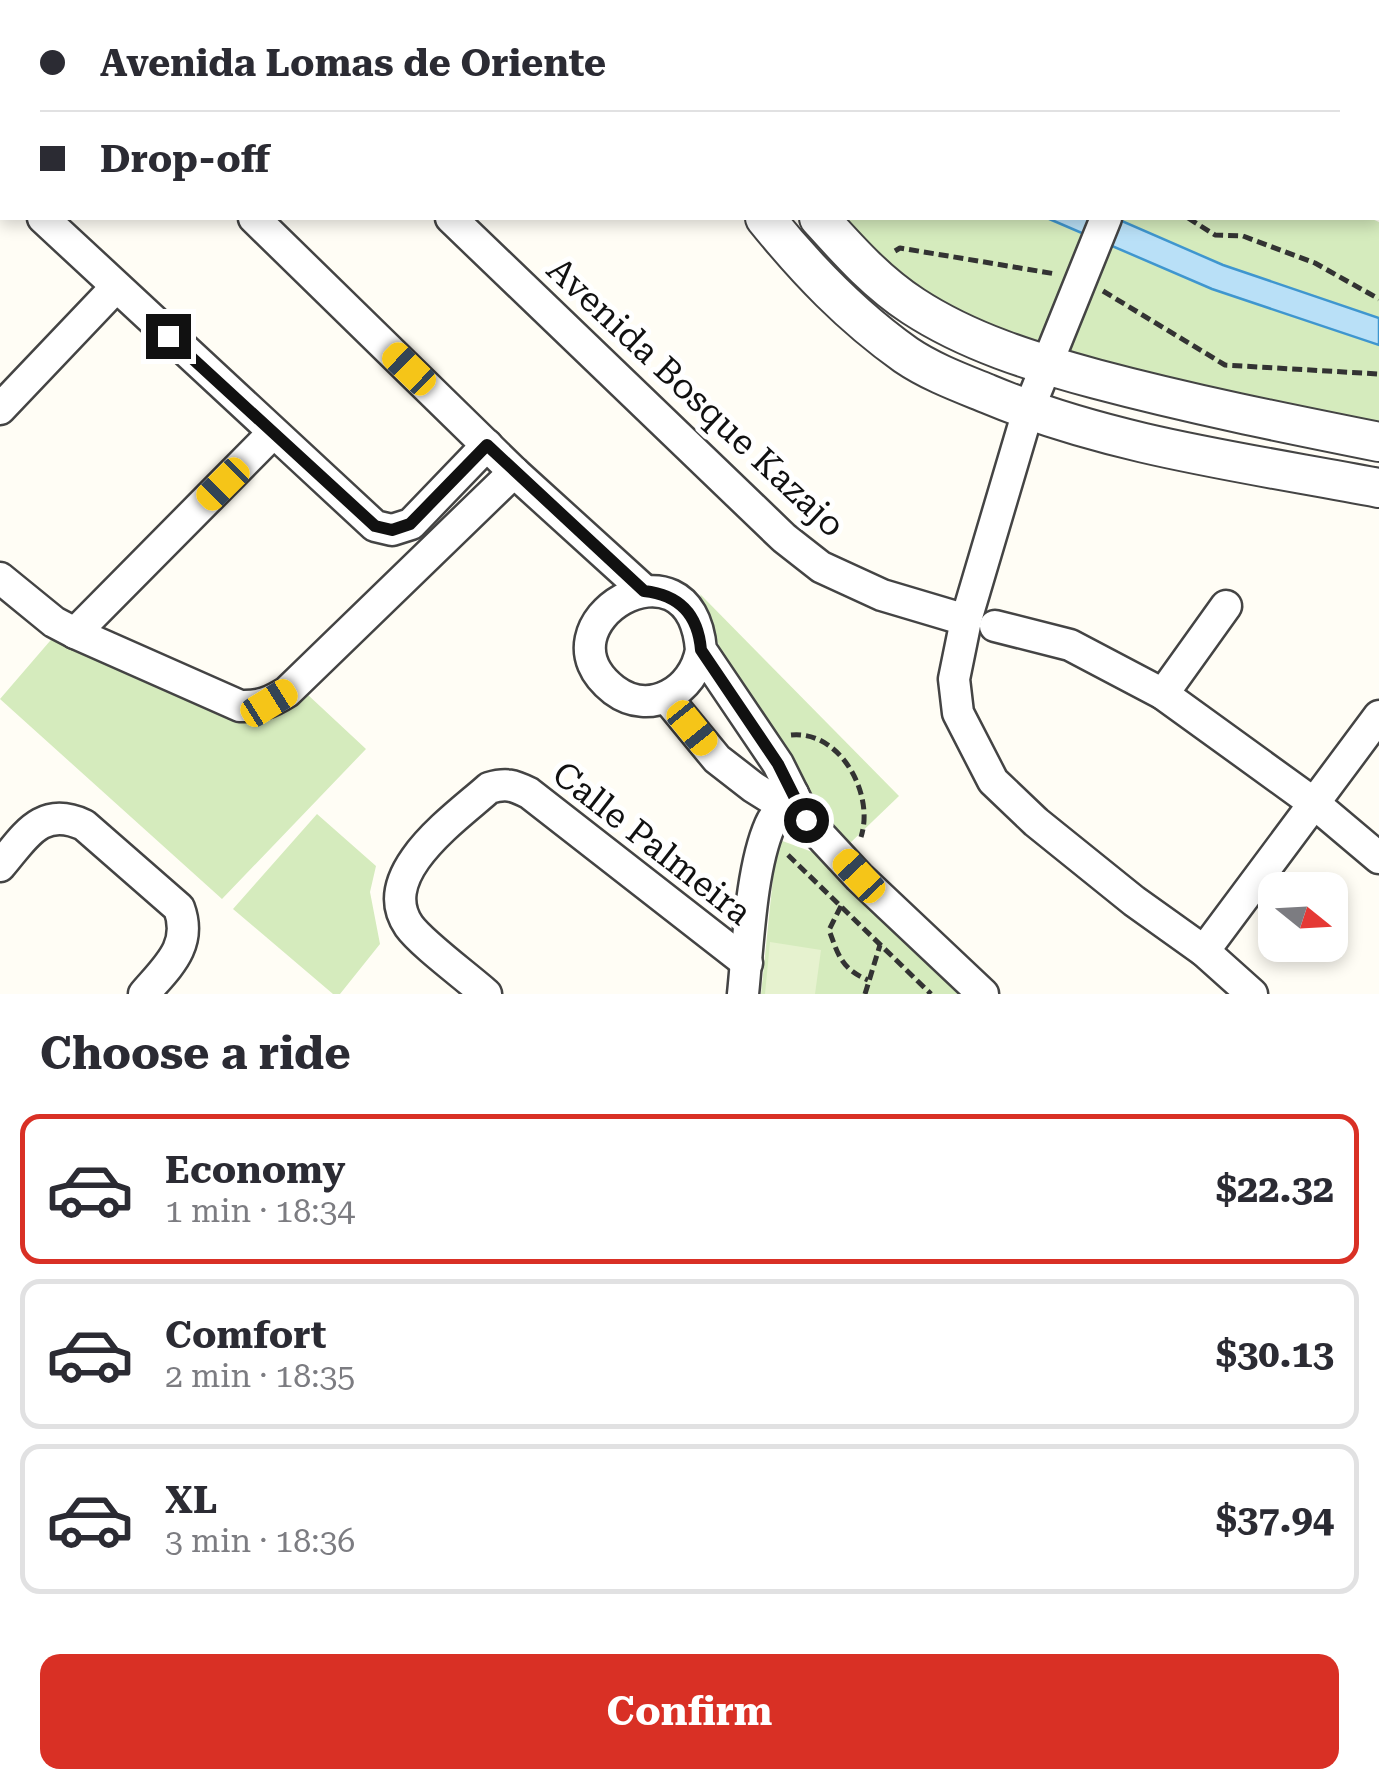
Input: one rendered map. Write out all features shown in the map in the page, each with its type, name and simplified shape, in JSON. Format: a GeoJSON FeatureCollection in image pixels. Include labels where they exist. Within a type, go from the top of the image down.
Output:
{"type":"FeatureCollection","features":[{"type":"Feature","properties":{"kind":"street"},"geometry":{"type":"LineString","coordinates":[[45,220],[375,526],[396,563],[398,586]]}},
{"type":"Feature","properties":{"kind":"street"},"geometry":{"type":"LineString","coordinates":[[256,220],[514,472],[644,591]]}},
{"type":"Feature","properties":{"kind":"street","name":"Avenida Bosque Kazajo"},"geometry":{"type":"LineString","coordinates":[[454,220],[784,538],[821,567],[882,595],[1070,644],[1163,694],[1314,804],[1379,858]]}},
{"type":"Feature","properties":{"kind":"street"},"geometry":{"type":"LineString","coordinates":[[767,220],[800,263],[848,310],[910,357],[1028,411],[1097,433],[1379,488]]}},
{"type":"Feature","properties":{"kind":"street"},"geometry":{"type":"LineString","coordinates":[[821,220],[870,272],[912,305],[958,332],[1044,364],[1196,405],[1379,442]]}},
{"type":"Feature","properties":{"kind":"street"},"geometry":{"type":"LineString","coordinates":[[1105,220],[1028,411],[981,623],[954,678],[958,713],[993,780],[1036,822],[1204,951],[1252,994]]}},
{"type":"Feature","properties":{"kind":"street"},"geometry":{"type":"LineString","coordinates":[[0,409],[116,287]]}},
{"type":"Feature","properties":{"kind":"street"},"geometry":{"type":"LineString","coordinates":[[75,634],[272,434]]}},
{"type":"Feature","properties":{"kind":"street"},"geometry":{"type":"LineString","coordinates":[[375,526],[392,530],[410,524],[487,445]]}},
{"type":"Feature","properties":{"kind":"street"},"geometry":{"type":"LineString","coordinates":[[0,578],[75,634],[240,706],[269,703],[287,692],[514,472]]}},
{"type":"Feature","properties":{"kind":"street"},"geometry":{"type":"LineString","coordinates":[[644,591],[663,593],[679,601],[700,632],[701,650],[694,674],[686,684],[666,697],[650,701],[632,700],[617,692],[595,666],[592,649],[600,616],[627,594],[644,591]]}},
{"type":"Feature","properties":{"kind":"street"},"geometry":{"type":"LineString","coordinates":[[1163,694],[1226,606]]}},
{"type":"Feature","properties":{"kind":"street"},"geometry":{"type":"LineString","coordinates":[[701,650],[778,764],[794,807]]}},
{"type":"Feature","properties":{"kind":"street"},"geometry":{"type":"LineString","coordinates":[[666,697],[717,759],[794,807],[859,876],[982,994]]}},
{"type":"Feature","properties":{"kind":"street"},"geometry":{"type":"LineString","coordinates":[[1204,951],[1379,716]]}},
{"type":"Feature","properties":{"kind":"street","name":"Calle Palmeira"},"geometry":{"type":"LineString","coordinates":[[486,994],[408,925],[402,890],[415,856],[489,788],[501,785],[511,784],[529,793],[747,963]]}},
{"type":"Feature","properties":{"kind":"street"},"geometry":{"type":"LineString","coordinates":[[744,994],[767,834],[794,807]]}},
{"type":"Feature","properties":{"kind":"street"},"geometry":{"type":"LineString","coordinates":[[0,866],[32,828],[45,820],[76,821],[179,908],[184,932],[176,956],[144,994]]}},
{"type":"Feature","properties":{"kind":"path"},"geometry":{"type":"LineString","coordinates":[[1191,220],[1215,235],[1242,236],[1315,263],[1379,299]]}},
{"type":"Feature","properties":{"kind":"path"},"geometry":{"type":"LineString","coordinates":[[870,272],[880,260],[900,248],[1080,278],[1225,364],[1379,374]]}},
{"type":"Feature","properties":{"kind":"path"},"geometry":{"type":"LineString","coordinates":[[782,733],[822,739],[847,764],[863,798],[865,821],[855,849]]}},
{"type":"Feature","properties":{"kind":"path"},"geometry":{"type":"LineString","coordinates":[[868,980],[854,974],[837,956],[829,930],[841,906],[931,994]]}},
{"type":"Feature","properties":{"kind":"path"},"geometry":{"type":"LineString","coordinates":[[865,994],[880,944]]}},
{"type":"Feature","properties":{"kind":"green space"},"geometry":{"type":"Polygon","coordinates":[[[841,220],[1374,220],[1379,222],[1379,426],[1185,392],[999,339],[927,297],[880,261],[841,220]]]}},
{"type":"Feature","properties":{"kind":"green space"},"geometry":{"type":"Polygon","coordinates":[[[700,594],[899,796],[848,845],[738,686],[700,594]]]}},
{"type":"Feature","properties":{"kind":"green space"},"geometry":{"type":"Polygon","coordinates":[[[62,627],[278,712],[307,694],[366,749],[222,899],[0,699],[62,627]]]}},
{"type":"Feature","properties":{"kind":"green space"},"geometry":{"type":"Polygon","coordinates":[[[317,814],[376,866],[370,892],[380,944],[340,994],[333,994],[233,909],[317,814]]]}},
{"type":"Feature","properties":{"kind":"green space"},"geometry":{"type":"Polygon","coordinates":[[[777,839],[837,861],[973,994],[761,994],[777,839]]]}},
{"type":"Feature","properties":{"kind":"green space"},"geometry":{"type":"Polygon","coordinates":[[[770,942],[821,950],[815,994],[765,994],[770,942]]]}},
{"type":"Feature","properties":{"kind":"water"},"geometry":{"type":"Polygon","coordinates":[[[1052,220],[1120,220],[1223,265],[1379,318],[1379,345],[1212,289],[1052,220]]]}},
{"type":"Feature","properties":{"kind":"route"},"geometry":{"type":"LineString","coordinates":[[168,336],[375,526],[392,530],[410,524],[487,445],[644,591],[663,593],[679,601],[692,615],[700,632],[701,650],[778,764],[806,820]]}}]}
